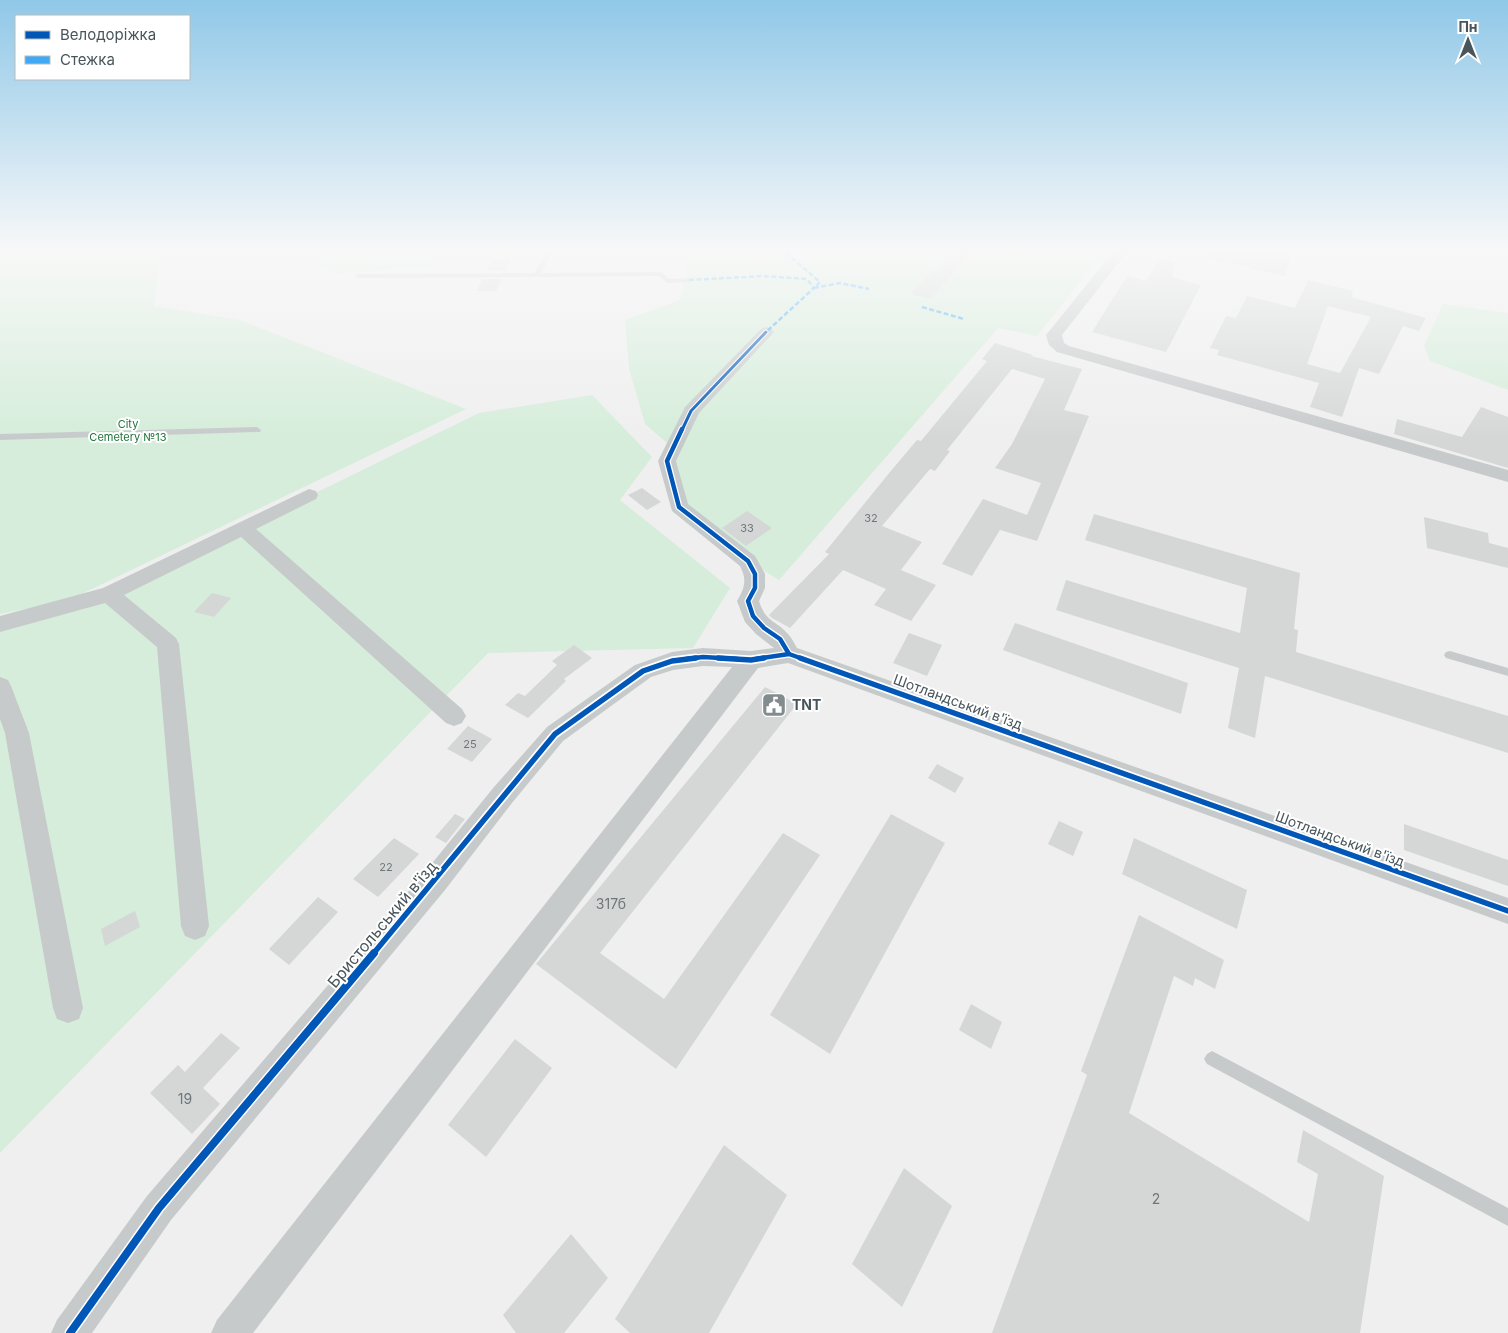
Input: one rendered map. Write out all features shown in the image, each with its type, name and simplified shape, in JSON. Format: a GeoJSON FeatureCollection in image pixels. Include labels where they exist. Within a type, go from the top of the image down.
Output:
{"type":"FeatureCollection","features":[{"type":"Feature","properties":{"kind":"street"},"geometry":{"type":"LineString","coordinates":[[1071,314],[1054,335],[1057,345],[1063,349],[1508,476]]}},
{"type":"Feature","properties":{"kind":"street"},"geometry":{"type":"LineString","coordinates":[[766,332],[691,410],[667,461],[679,507],[748,560],[755,574],[755,588],[748,601],[753,616],[764,628],[780,639],[789,654]]}},
{"type":"Feature","properties":{"kind":"street"},"geometry":{"type":"LineString","coordinates":[[0,624],[109,594],[309,495]]}},
{"type":"Feature","properties":{"kind":"street"},"geometry":{"type":"LineString","coordinates":[[243,528],[454,716]]}},
{"type":"Feature","properties":{"kind":"street"},"geometry":{"type":"LineString","coordinates":[[109,594],[168,644],[195,926]]}},
{"type":"Feature","properties":{"kind":"street","name":"Бристольський в'їзд"},"geometry":{"type":"LineString","coordinates":[[70,1333],[159,1208],[435,881],[503,795],[555,734],[617,688],[643,672],[672,661],[702,657],[751,660],[789,654]]}},
{"type":"Feature","properties":{"kind":"street","name":"Шотландський в'їзд"},"geometry":{"type":"LineString","coordinates":[[789,654],[1508,911]]}},
{"type":"Feature","properties":{"kind":"street"},"geometry":{"type":"LineString","coordinates":[[230,1333],[751,660]]}},
{"type":"Feature","properties":{"kind":"street"},"geometry":{"type":"LineString","coordinates":[[0,686],[17,733],[68,1008]]}},
{"type":"Feature","properties":{"kind":"lane"},"geometry":{"type":"LineString","coordinates":[[0,437],[258,430]]}},
{"type":"Feature","properties":{"kind":"lane"},"geometry":{"type":"LineString","coordinates":[[1450,655],[1508,672]]}},
{"type":"Feature","properties":{"kind":"lane"},"geometry":{"type":"LineString","coordinates":[[1212,1059],[1508,1217]]}},
{"type":"Feature","properties":{"kind":"green space","name":"City Cemetery №13"},"geometry":{"type":"Polygon","coordinates":[[[0,314],[204,314],[240,320],[466,409],[67,601],[0,614],[0,314]]]}},
{"type":"Feature","properties":{"kind":"green space"},"geometry":{"type":"Polygon","coordinates":[[[641,314],[1054,314],[1037,336],[998,328],[779,580],[687,523],[667,443],[645,424],[629,369],[625,320],[641,314]]]}},
{"type":"Feature","properties":{"kind":"green space"},"geometry":{"type":"Polygon","coordinates":[[[1438,314],[1508,314],[1508,390],[1430,361],[1424,346],[1438,314]]]}},
{"type":"Feature","properties":{"kind":"green space"},"geometry":{"type":"Polygon","coordinates":[[[592,395],[652,457],[620,500],[730,588],[693,648],[488,653],[0,1153],[0,619],[109,594],[479,413],[592,395]]]}},
{"type":"Feature","properties":{"kind":"building"},"geometry":{"type":"Polygon","coordinates":[[[1103,314],[1186,314],[1166,352],[1092,332],[1103,314]]]}},
{"type":"Feature","properties":{"kind":"building"},"geometry":{"type":"Polygon","coordinates":[[[1238,314],[1325,314],[1307,364],[1340,373],[1371,317],[1360,314],[1412,314],[1426,318],[1419,331],[1403,326],[1379,374],[1359,368],[1342,417],[1310,407],[1319,383],[1217,355],[1219,350],[1210,348],[1226,316],[1236,318],[1238,314]]]}},
{"type":"Feature","properties":{"kind":"building"},"geometry":{"type":"Polygon","coordinates":[[[995,343],[1033,355],[1031,356],[1082,369],[1064,410],[1089,416],[1037,541],[1000,530],[972,576],[942,564],[983,499],[1027,515],[1041,483],[995,468],[1012,444],[1045,379],[1012,369],[947,450],[950,451],[935,471],[930,469],[882,526],[922,542],[901,570],[936,585],[911,621],[874,605],[886,589],[843,570],[790,628],[772,618],[769,615],[829,554],[825,552],[890,472],[917,440],[921,441],[987,361],[982,359],[995,343]]]}},
{"type":"Feature","properties":{"kind":"building"},"geometry":{"type":"Polygon","coordinates":[[[1481,407],[1508,417],[1508,468],[1394,434],[1397,419],[1462,437],[1481,407]]]}},
{"type":"Feature","properties":{"kind":"building"},"geometry":{"type":"Polygon","coordinates":[[[642,488],[661,502],[647,510],[628,495],[642,488]]]}},
{"type":"Feature","properties":{"kind":"building"},"geometry":{"type":"Polygon","coordinates":[[[747,511],[772,528],[746,546],[722,528],[747,511]]]}},
{"type":"Feature","properties":{"kind":"building"},"geometry":{"type":"Polygon","coordinates":[[[1094,514],[1300,573],[1294,629],[1298,630],[1296,652],[1508,716],[1508,753],[1265,676],[1255,738],[1228,728],[1239,668],[1056,610],[1066,580],[1240,633],[1247,588],[1085,540],[1094,514]]]}},
{"type":"Feature","properties":{"kind":"building"},"geometry":{"type":"Polygon","coordinates":[[[1424,517],[1488,533],[1489,543],[1508,548],[1508,568],[1427,548],[1424,517]]]}},
{"type":"Feature","properties":{"kind":"building"},"geometry":{"type":"Polygon","coordinates":[[[212,593],[231,598],[214,617],[194,612],[212,593]]]}},
{"type":"Feature","properties":{"kind":"building"},"geometry":{"type":"Polygon","coordinates":[[[1015,623],[1188,683],[1181,714],[1003,650],[1015,623]]]}},
{"type":"Feature","properties":{"kind":"building"},"geometry":{"type":"Polygon","coordinates":[[[909,633],[942,645],[927,676],[893,663],[909,633]]]}},
{"type":"Feature","properties":{"kind":"building"},"geometry":{"type":"Polygon","coordinates":[[[574,645],[592,658],[564,679],[566,681],[528,718],[505,705],[518,693],[525,696],[557,665],[552,661],[574,645]]]}},
{"type":"Feature","properties":{"kind":"building"},"geometry":{"type":"Polygon","coordinates":[[[765,687],[797,704],[600,953],[664,999],[783,833],[820,855],[676,1069],[536,964],[765,687]]]}},
{"type":"Feature","properties":{"kind":"building"},"geometry":{"type":"Polygon","coordinates":[[[468,726],[492,739],[472,762],[447,749],[468,726]]]}},
{"type":"Feature","properties":{"kind":"building"},"geometry":{"type":"Polygon","coordinates":[[[937,764],[964,778],[955,793],[928,778],[937,764]]]}},
{"type":"Feature","properties":{"kind":"building"},"geometry":{"type":"Polygon","coordinates":[[[455,814],[465,819],[446,843],[435,837],[455,814]]]}},
{"type":"Feature","properties":{"kind":"building"},"geometry":{"type":"Polygon","coordinates":[[[891,814],[945,843],[830,1054],[770,1015],[891,814]]]}},
{"type":"Feature","properties":{"kind":"building"},"geometry":{"type":"Polygon","coordinates":[[[1059,821],[1083,832],[1073,856],[1048,844],[1059,821]]]}},
{"type":"Feature","properties":{"kind":"building"},"geometry":{"type":"Polygon","coordinates":[[[1404,824],[1508,860],[1508,886],[1404,850],[1404,824]]]}},
{"type":"Feature","properties":{"kind":"building"},"geometry":{"type":"Polygon","coordinates":[[[394,838],[419,854],[378,897],[353,879],[394,838]]]}},
{"type":"Feature","properties":{"kind":"building"},"geometry":{"type":"Polygon","coordinates":[[[1134,838],[1247,890],[1237,929],[1122,874],[1134,838]]]}},
{"type":"Feature","properties":{"kind":"building"},"geometry":{"type":"Polygon","coordinates":[[[318,897],[338,912],[289,965],[269,949],[318,897]]]}},
{"type":"Feature","properties":{"kind":"building"},"geometry":{"type":"Polygon","coordinates":[[[135,911],[140,927],[105,946],[101,929],[135,911]]]}},
{"type":"Feature","properties":{"kind":"building"},"geometry":{"type":"Polygon","coordinates":[[[1139,915],[1224,960],[1215,989],[1195,978],[1193,986],[1174,976],[1129,1113],[1309,1222],[1318,1174],[1297,1162],[1303,1130],[1384,1176],[1360,1333],[992,1333],[1087,1075],[1081,1071],[1139,915]]]}},
{"type":"Feature","properties":{"kind":"building"},"geometry":{"type":"Polygon","coordinates":[[[971,1004],[1002,1022],[991,1049],[959,1030],[971,1004]]]}},
{"type":"Feature","properties":{"kind":"building"},"geometry":{"type":"Polygon","coordinates":[[[221,1033],[240,1048],[203,1088],[220,1104],[192,1134],[150,1093],[178,1065],[185,1072],[221,1033]]]}},
{"type":"Feature","properties":{"kind":"building"},"geometry":{"type":"Polygon","coordinates":[[[515,1039],[552,1068],[486,1157],[448,1125],[515,1039]]]}},
{"type":"Feature","properties":{"kind":"building"},"geometry":{"type":"Polygon","coordinates":[[[724,1145],[787,1195],[709,1333],[630,1333],[615,1319],[724,1145]]]}},
{"type":"Feature","properties":{"kind":"building"},"geometry":{"type":"Polygon","coordinates":[[[904,1168],[952,1206],[902,1307],[852,1264],[904,1168]]]}},
{"type":"Feature","properties":{"kind":"building"},"geometry":{"type":"Polygon","coordinates":[[[571,1234],[608,1278],[564,1333],[516,1333],[503,1315],[571,1234]]]}},
{"type":"Feature","properties":{"kind":"marked path"},"geometry":{"type":"LineString","coordinates":[[766,332],[785,314]]}},
{"type":"Feature","properties":{"kind":"marked path"},"geometry":{"type":"LineString","coordinates":[[947,314],[964,319]]}},
{"type":"Feature","properties":{"kind":"cycle path"},"geometry":{"type":"LineString","coordinates":[[766,332],[691,411],[667,461],[679,507],[748,561],[755,574],[755,588],[748,601],[753,616],[764,628],[780,639],[789,654],[1508,911]]}},
{"type":"Feature","properties":{"kind":"cycle path"},"geometry":{"type":"LineString","coordinates":[[70,1333],[159,1208],[435,881],[503,795],[555,734],[643,671],[672,661],[703,657],[751,660],[789,654]]}},
{"type":"Feature","properties":{"kind":"place","name":"TNT"},"geometry":{"type":"Point","coordinates":[774,705]}}]}
